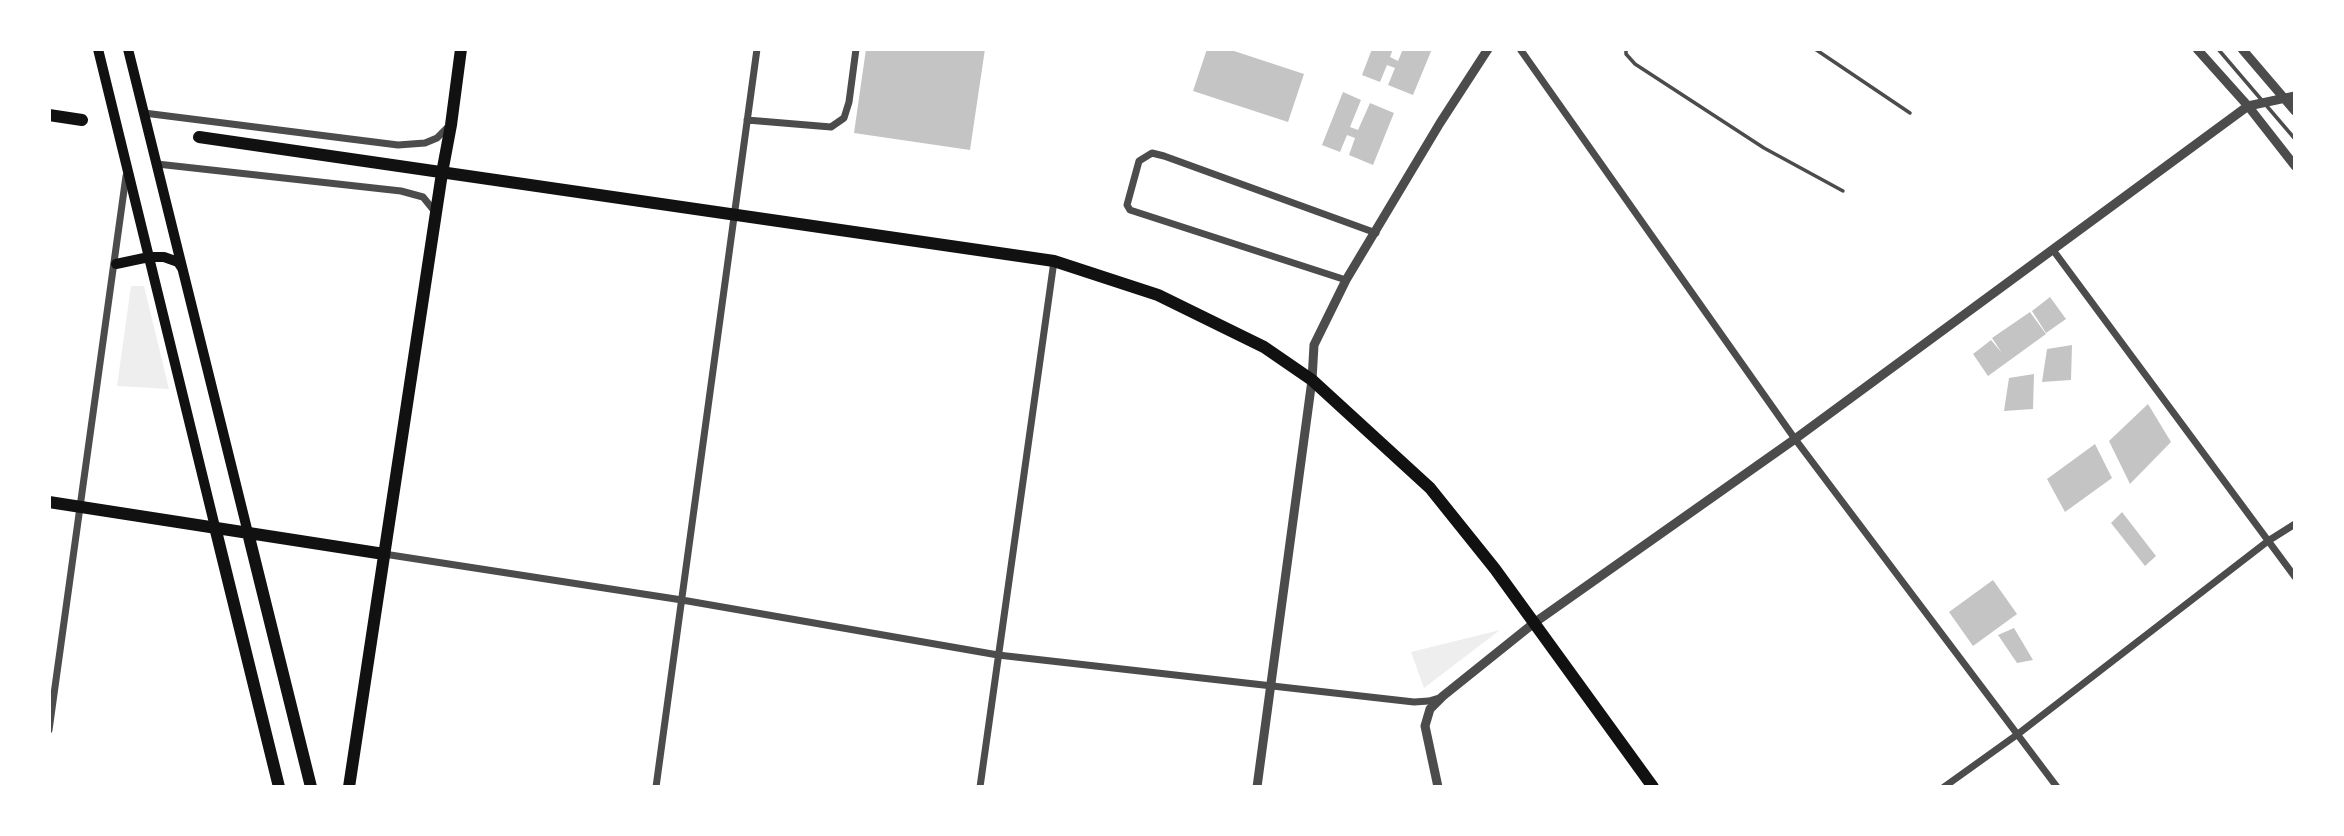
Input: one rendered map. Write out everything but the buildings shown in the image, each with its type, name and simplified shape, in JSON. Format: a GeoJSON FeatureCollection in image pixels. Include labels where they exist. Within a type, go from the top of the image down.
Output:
{"type":"FeatureCollection","features":[{"type":"Feature","properties":{"kind":"main road"},"geometry":{"type":"LineString","coordinates":[[98,49],[279,787]]}},
{"type":"Feature","properties":{"kind":"main road"},"geometry":{"type":"LineString","coordinates":[[128,49],[311,787]]}},
{"type":"Feature","properties":{"kind":"main road"},"geometry":{"type":"LineString","coordinates":[[349,787],[461,49]]}},
{"type":"Feature","properties":{"kind":"main road"},"geometry":{"type":"LineString","coordinates":[[49,115],[82,120]]}},
{"type":"Feature","properties":{"kind":"main road"},"geometry":{"type":"LineString","coordinates":[[199,137],[1054,261],[1158,295],[1264,347],[1312,380],[1430,488],[1465,530],[1653,787]]}},
{"type":"Feature","properties":{"kind":"main road"},"geometry":{"type":"LineString","coordinates":[[116,264],[149,257],[164,257],[178,262],[182,268]]}},
{"type":"Feature","properties":{"kind":"main road"},"geometry":{"type":"LineString","coordinates":[[49,502],[384,554]]}},
{"type":"Feature","properties":{"kind":"street"},"geometry":{"type":"LineString","coordinates":[[656,787],[757,49]]}},
{"type":"Feature","properties":{"kind":"street"},"geometry":{"type":"LineString","coordinates":[[747,120],[831,127],[844,118],[849,102],[856,49]]}},
{"type":"Feature","properties":{"kind":"street"},"geometry":{"type":"LineString","coordinates":[[1257,787],[1312,380],[1314,345],[1346,280],[1440,123],[1488,49]]}},
{"type":"Feature","properties":{"kind":"street"},"geometry":{"type":"LineString","coordinates":[[1520,49],[1795,439],[2057,787]]}},
{"type":"Feature","properties":{"kind":"street"},"geometry":{"type":"LineString","coordinates":[[2197,49],[2248,106],[2295,166]]}},
{"type":"Feature","properties":{"kind":"street"},"geometry":{"type":"LineString","coordinates":[[2242,49],[2295,111]]}},
{"type":"Feature","properties":{"kind":"street"},"geometry":{"type":"LineString","coordinates":[[1438,787],[1425,726],[1430,709],[1443,696],[1534,623],[1795,439],[2248,106],[2295,96]]}},
{"type":"Feature","properties":{"kind":"street"},"geometry":{"type":"LineString","coordinates":[[144,113],[398,145],[425,143],[437,138],[451,125]]}},
{"type":"Feature","properties":{"kind":"street"},"geometry":{"type":"LineString","coordinates":[[1346,280],[1130,210],[1127,205],[1139,161],[1152,153],[1164,156],[1376,233]]}},
{"type":"Feature","properties":{"kind":"street"},"geometry":{"type":"LineString","coordinates":[[157,164],[401,191],[423,197],[436,213]]}},
{"type":"Feature","properties":{"kind":"street"},"geometry":{"type":"LineString","coordinates":[[49,730],[127,170]]}},
{"type":"Feature","properties":{"kind":"street"},"geometry":{"type":"LineString","coordinates":[[2053,250],[2295,577]]}},
{"type":"Feature","properties":{"kind":"street"},"geometry":{"type":"LineString","coordinates":[[980,787],[1054,261]]}},
{"type":"Feature","properties":{"kind":"street"},"geometry":{"type":"LineString","coordinates":[[1944,787],[2018,734],[2268,541],[2295,524]]}},
{"type":"Feature","properties":{"kind":"street"},"geometry":{"type":"LineString","coordinates":[[384,554],[682,600],[998,655],[1414,702],[1443,696]]}},
{"type":"Feature","properties":{"kind":"lane"},"geometry":{"type":"LineString","coordinates":[[1626,49],[1626,54],[1635,64],[1764,148],[1843,191]]}},
{"type":"Feature","properties":{"kind":"lane"},"geometry":{"type":"LineString","coordinates":[[1815,49],[1910,113]]}},
{"type":"Feature","properties":{"kind":"lane"},"geometry":{"type":"LineString","coordinates":[[2218,49],[2295,139]]}},
{"type":"Feature","properties":{"kind":"shaded area"},"geometry":{"type":"Polygon","coordinates":[[[131,286],[144,286],[169,389],[117,386],[131,286]]]}},
{"type":"Feature","properties":{"kind":"shaded area"},"geometry":{"type":"Polygon","coordinates":[[[1500,630],[1424,688],[1411,652],[1500,630]]]}}]}
